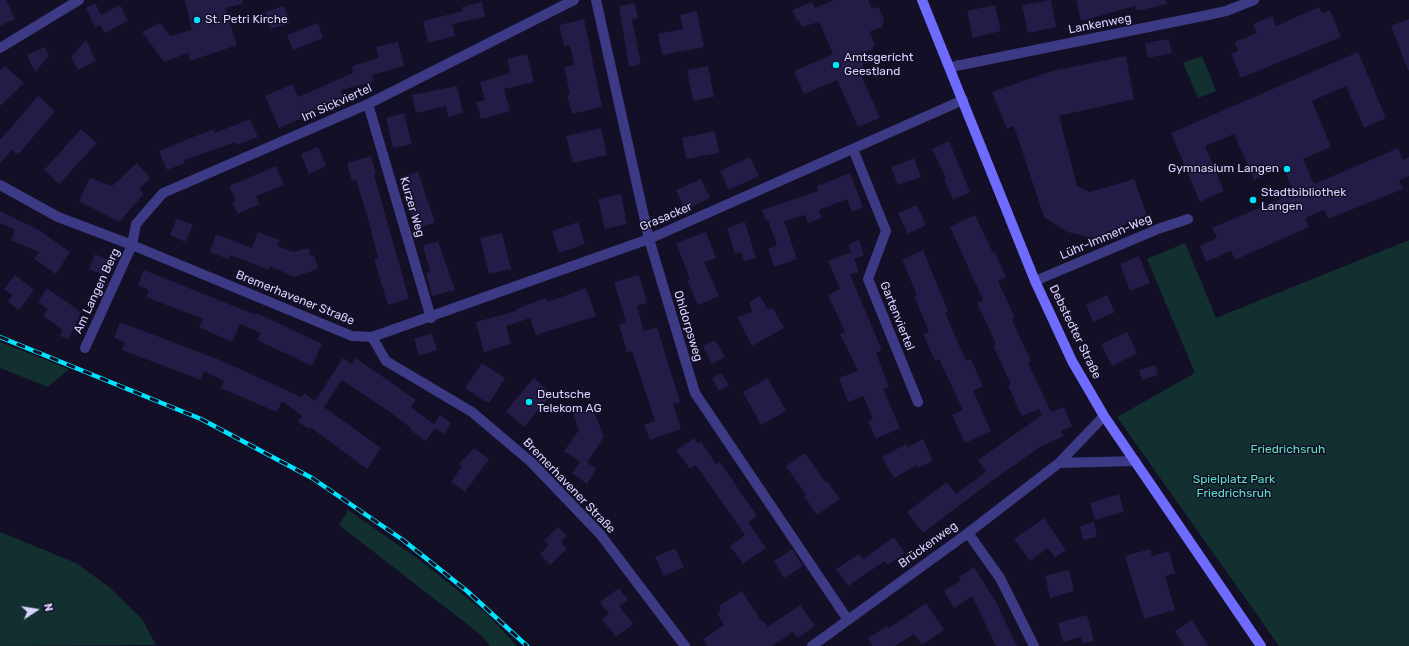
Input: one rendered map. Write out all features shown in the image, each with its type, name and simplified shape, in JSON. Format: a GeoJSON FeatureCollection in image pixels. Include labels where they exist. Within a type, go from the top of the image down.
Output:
{"type":"FeatureCollection","features":[{"type":"Feature","properties":{"kind":"main road","name":"Debstedter Straße"},"geometry":{"type":"LineString","coordinates":[[922,0],[951,67],[1035,280],[1072,361],[1104,416],[1261,646]]}},
{"type":"Feature","properties":{"kind":"street"},"geometry":{"type":"LineString","coordinates":[[0,48],[79,0]]}},
{"type":"Feature","properties":{"kind":"street","name":"Im Sickviertel"},"geometry":{"type":"LineString","coordinates":[[132,245],[136,224],[163,193],[368,104],[574,0]]}},
{"type":"Feature","properties":{"kind":"street","name":"Ohldorpsweg"},"geometry":{"type":"LineString","coordinates":[[596,0],[649,239],[695,393],[848,620]]}},
{"type":"Feature","properties":{"kind":"street","name":"Lankenweg"},"geometry":{"type":"LineString","coordinates":[[951,67],[1208,15],[1226,11],[1254,0]]}},
{"type":"Feature","properties":{"kind":"street","name":"Grasacker"},"geometry":{"type":"LineString","coordinates":[[372,337],[431,318],[649,239],[963,100]]}},
{"type":"Feature","properties":{"kind":"street","name":"Kurzer Weg"},"geometry":{"type":"LineString","coordinates":[[368,104],[431,318]]}},
{"type":"Feature","properties":{"kind":"street","name":"Gartenviertel"},"geometry":{"type":"LineString","coordinates":[[853,149],[886,231],[868,279],[918,402]]}},
{"type":"Feature","properties":{"kind":"street","name":"Bremerhavener Straße"},"geometry":{"type":"LineString","coordinates":[[0,186],[58,217],[132,245],[352,336],[372,337],[386,361],[472,412],[531,462],[600,534],[685,646]]}},
{"type":"Feature","properties":{"kind":"street","name":"Lühr-Immen-Weg"},"geometry":{"type":"LineString","coordinates":[[1035,280],[1158,229],[1188,219]]}},
{"type":"Feature","properties":{"kind":"street","name":"Am Langen Berg"},"geometry":{"type":"LineString","coordinates":[[85,348],[132,245]]}},
{"type":"Feature","properties":{"kind":"street","name":"Brückenweg"},"geometry":{"type":"LineString","coordinates":[[812,646],[968,533],[1058,464],[1104,416]]}},
{"type":"Feature","properties":{"kind":"street"},"geometry":{"type":"LineString","coordinates":[[1058,464],[1135,461]]}},
{"type":"Feature","properties":{"kind":"street"},"geometry":{"type":"LineString","coordinates":[[968,533],[1000,578],[1034,646]]}},
{"type":"Feature","properties":{"kind":"green space"},"geometry":{"type":"Polygon","coordinates":[[[1202,56],[1216,91],[1198,98],[1183,63],[1202,56]]]}},
{"type":"Feature","properties":{"kind":"green space","name":"Friedrichsruh"},"geometry":{"type":"Polygon","coordinates":[[[1409,240],[1409,646],[1279,646],[1117,417],[1195,373],[1147,259],[1185,243],[1216,318],[1409,240]]]}},
{"type":"Feature","properties":{"kind":"green space"},"geometry":{"type":"Polygon","coordinates":[[[0,342],[69,369],[48,387],[0,368],[0,342]]]}},
{"type":"Feature","properties":{"kind":"green space"},"geometry":{"type":"Polygon","coordinates":[[[348,510],[421,561],[487,614],[517,646],[490,646],[481,635],[339,525],[348,510]]]}},
{"type":"Feature","properties":{"kind":"green space"},"geometry":{"type":"Polygon","coordinates":[[[0,532],[76,563],[109,587],[142,619],[156,645],[0,646],[0,532]]]}},
{"type":"Feature","properties":{"kind":"building"},"geometry":{"type":"Polygon","coordinates":[[[0,0],[6,0],[15,19],[0,26],[0,0]]]}},
{"type":"Feature","properties":{"kind":"building"},"geometry":{"type":"Polygon","coordinates":[[[185,0],[242,0],[243,4],[225,8],[237,45],[190,61],[188,53],[164,62],[142,32],[160,23],[170,36],[192,30],[185,0]]]}},
{"type":"Feature","properties":{"kind":"building","name":"Amtsgericht Geestland"},"geometry":{"type":"Polygon","coordinates":[[[834,0],[868,0],[871,7],[879,8],[884,20],[882,27],[869,32],[875,44],[872,50],[860,53],[864,61],[860,73],[880,118],[858,127],[837,80],[804,94],[794,71],[833,54],[819,22],[802,27],[799,20],[797,21],[792,10],[812,2],[815,8],[834,0]]]}},
{"type":"Feature","properties":{"kind":"building"},"geometry":{"type":"Polygon","coordinates":[[[1051,0],[1056,27],[1028,33],[1022,5],[1051,0]]]}},
{"type":"Feature","properties":{"kind":"building"},"geometry":{"type":"Polygon","coordinates":[[[1076,0],[1166,0],[1167,4],[1137,11],[1135,6],[1081,21],[1076,0]]]}},
{"type":"Feature","properties":{"kind":"building"},"geometry":{"type":"Polygon","coordinates":[[[482,2],[485,17],[452,24],[455,36],[428,43],[423,21],[463,11],[462,7],[482,2]]]}},
{"type":"Feature","properties":{"kind":"building"},"geometry":{"type":"Polygon","coordinates":[[[95,3],[101,15],[120,5],[128,21],[105,33],[100,25],[95,28],[86,8],[95,3]]]}},
{"type":"Feature","properties":{"kind":"building"},"geometry":{"type":"Polygon","coordinates":[[[635,3],[638,18],[632,20],[641,64],[629,67],[619,6],[635,3]]]}},
{"type":"Feature","properties":{"kind":"building"},"geometry":{"type":"Polygon","coordinates":[[[995,5],[1001,31],[973,38],[967,11],[995,5]]]}},
{"type":"Feature","properties":{"kind":"building"},"geometry":{"type":"Polygon","coordinates":[[[284,6],[290,23],[270,29],[265,12],[284,6]]]}},
{"type":"Feature","properties":{"kind":"building"},"geometry":{"type":"Polygon","coordinates":[[[1319,7],[1322,13],[1330,10],[1341,37],[1241,78],[1231,54],[1238,51],[1235,42],[1257,33],[1253,24],[1272,16],[1276,26],[1319,7]]]}},
{"type":"Feature","properties":{"kind":"building"},"geometry":{"type":"Polygon","coordinates":[[[697,11],[704,47],[662,55],[658,34],[683,29],[680,15],[697,11]]]}},
{"type":"Feature","properties":{"kind":"building"},"geometry":{"type":"Polygon","coordinates":[[[584,19],[602,107],[572,114],[567,95],[570,94],[564,67],[574,65],[570,45],[564,46],[559,25],[584,19]]]}},
{"type":"Feature","properties":{"kind":"building"},"geometry":{"type":"Polygon","coordinates":[[[1409,19],[1409,70],[1408,70],[1391,26],[1409,19]]]}},
{"type":"Feature","properties":{"kind":"building"},"geometry":{"type":"Polygon","coordinates":[[[318,23],[323,38],[293,50],[287,35],[318,23]]]}},
{"type":"Feature","properties":{"kind":"building"},"geometry":{"type":"Polygon","coordinates":[[[1169,39],[1172,53],[1148,58],[1145,43],[1169,39]]]}},
{"type":"Feature","properties":{"kind":"building"},"geometry":{"type":"Polygon","coordinates":[[[86,40],[96,61],[78,70],[71,57],[86,40]]]}},
{"type":"Feature","properties":{"kind":"building"},"geometry":{"type":"Polygon","coordinates":[[[398,42],[404,66],[372,75],[374,81],[341,90],[344,98],[306,114],[307,116],[279,128],[265,96],[293,84],[298,97],[353,73],[352,66],[379,58],[376,47],[398,42]]]}},
{"type":"Feature","properties":{"kind":"building"},"geometry":{"type":"Polygon","coordinates":[[[45,47],[49,56],[35,72],[27,55],[45,47]]]}},
{"type":"Feature","properties":{"kind":"building"},"geometry":{"type":"Polygon","coordinates":[[[1358,52],[1386,118],[1364,128],[1346,86],[1312,101],[1331,147],[1303,159],[1314,184],[1398,148],[1403,160],[1409,157],[1409,176],[1399,180],[1403,189],[1328,219],[1324,210],[1305,218],[1309,227],[1235,260],[1231,251],[1206,262],[1200,246],[1217,238],[1212,228],[1294,193],[1283,167],[1254,180],[1234,134],[1205,146],[1224,191],[1200,202],[1171,133],[1358,52]]]}},
{"type":"Feature","properties":{"kind":"building"},"geometry":{"type":"Polygon","coordinates":[[[527,54],[534,82],[504,89],[510,111],[481,119],[476,102],[485,100],[480,82],[510,73],[507,59],[527,54]]]}},
{"type":"Feature","properties":{"kind":"building"},"geometry":{"type":"Polygon","coordinates":[[[1126,56],[1134,99],[1059,116],[1077,186],[1090,192],[1134,179],[1147,215],[1094,238],[1067,232],[1044,217],[1014,126],[1007,129],[992,92],[1052,71],[1126,56]]]}},
{"type":"Feature","properties":{"kind":"building"},"geometry":{"type":"Polygon","coordinates":[[[5,66],[24,83],[0,106],[0,71],[5,66]]]}},
{"type":"Feature","properties":{"kind":"building"},"geometry":{"type":"Polygon","coordinates":[[[708,66],[714,97],[693,101],[687,70],[708,66]]]}},
{"type":"Feature","properties":{"kind":"building"},"geometry":{"type":"Polygon","coordinates":[[[457,86],[463,113],[448,117],[446,106],[416,113],[412,95],[457,86]]]}},
{"type":"Feature","properties":{"kind":"building"},"geometry":{"type":"Polygon","coordinates":[[[38,96],[55,111],[18,155],[12,150],[0,163],[0,140],[38,96]]]}},
{"type":"Feature","properties":{"kind":"building"},"geometry":{"type":"Polygon","coordinates":[[[404,113],[412,144],[393,148],[386,118],[404,113]]]}},
{"type":"Feature","properties":{"kind":"building"},"geometry":{"type":"Polygon","coordinates":[[[250,119],[258,137],[237,145],[236,142],[184,160],[185,163],[167,170],[159,151],[214,129],[215,133],[250,119]]]}},
{"type":"Feature","properties":{"kind":"building"},"geometry":{"type":"Polygon","coordinates":[[[601,128],[607,155],[573,163],[566,136],[601,128]]]}},
{"type":"Feature","properties":{"kind":"building"},"geometry":{"type":"Polygon","coordinates":[[[81,129],[97,143],[59,184],[44,170],[81,129]]]}},
{"type":"Feature","properties":{"kind":"building"},"geometry":{"type":"Polygon","coordinates":[[[715,131],[719,153],[686,159],[682,138],[715,131]]]}},
{"type":"Feature","properties":{"kind":"building"},"geometry":{"type":"Polygon","coordinates":[[[949,141],[970,192],[953,200],[944,179],[946,178],[932,149],[949,141]]]}},
{"type":"Feature","properties":{"kind":"building"},"geometry":{"type":"Polygon","coordinates":[[[318,147],[326,166],[309,174],[301,154],[318,147]]]}},
{"type":"Feature","properties":{"kind":"building"},"geometry":{"type":"Polygon","coordinates":[[[371,156],[376,174],[374,175],[409,299],[388,305],[374,259],[378,258],[369,222],[356,180],[352,181],[347,163],[371,156]]]}},
{"type":"Feature","properties":{"kind":"building"},"geometry":{"type":"Polygon","coordinates":[[[750,157],[759,176],[729,190],[720,171],[750,157]]]}},
{"type":"Feature","properties":{"kind":"building"},"geometry":{"type":"Polygon","coordinates":[[[914,158],[921,177],[898,185],[891,167],[914,158]]]}},
{"type":"Feature","properties":{"kind":"building"},"geometry":{"type":"Polygon","coordinates":[[[137,163],[150,178],[139,189],[144,194],[119,222],[79,201],[90,178],[112,186],[137,163]]]}},
{"type":"Feature","properties":{"kind":"building"},"geometry":{"type":"Polygon","coordinates":[[[276,166],[284,185],[256,196],[259,204],[238,214],[232,203],[236,201],[229,186],[276,166]]]}},
{"type":"Feature","properties":{"kind":"building"},"geometry":{"type":"Polygon","coordinates":[[[418,172],[435,223],[416,228],[401,177],[418,172]]]}},
{"type":"Feature","properties":{"kind":"building"},"geometry":{"type":"Polygon","coordinates":[[[850,173],[863,207],[852,212],[847,199],[819,210],[822,218],[808,223],[805,215],[784,221],[797,259],[774,267],[768,249],[777,245],[768,220],[766,221],[762,210],[818,191],[817,186],[850,173]]]}},
{"type":"Feature","properties":{"kind":"building"},"geometry":{"type":"Polygon","coordinates":[[[701,179],[710,198],[685,210],[676,190],[701,179]]]}},
{"type":"Feature","properties":{"kind":"building"},"geometry":{"type":"Polygon","coordinates":[[[621,194],[627,224],[605,229],[598,199],[621,194]]]}},
{"type":"Feature","properties":{"kind":"building"},"geometry":{"type":"Polygon","coordinates":[[[917,205],[926,225],[908,234],[898,213],[917,205]]]}},
{"type":"Feature","properties":{"kind":"building"},"geometry":{"type":"Polygon","coordinates":[[[0,211],[39,230],[70,252],[56,274],[34,259],[39,252],[11,240],[15,230],[0,223],[0,211]]]}},
{"type":"Feature","properties":{"kind":"building"},"geometry":{"type":"Polygon","coordinates":[[[975,215],[993,253],[995,252],[1006,277],[998,281],[1015,318],[1012,320],[1031,361],[1028,363],[1051,412],[1064,407],[1072,426],[1061,431],[1064,436],[1040,447],[986,485],[923,533],[907,512],[947,482],[956,494],[986,472],[978,460],[1042,415],[1039,409],[1022,416],[1008,386],[1011,384],[993,346],[996,344],[977,303],[983,300],[950,227],[975,215]]]}},
{"type":"Feature","properties":{"kind":"building"},"geometry":{"type":"Polygon","coordinates":[[[177,218],[193,225],[185,242],[170,235],[177,218]]]}},
{"type":"Feature","properties":{"kind":"building"},"geometry":{"type":"Polygon","coordinates":[[[578,222],[585,244],[559,253],[552,231],[578,222]]]}},
{"type":"Feature","properties":{"kind":"building"},"geometry":{"type":"Polygon","coordinates":[[[745,222],[756,258],[744,261],[741,252],[735,254],[727,228],[745,222]]]}},
{"type":"Feature","properties":{"kind":"building"},"geometry":{"type":"Polygon","coordinates":[[[258,232],[280,240],[277,246],[293,252],[309,248],[311,256],[314,255],[318,269],[294,277],[270,266],[269,270],[230,255],[228,259],[210,252],[216,234],[252,248],[258,232]]]}},
{"type":"Feature","properties":{"kind":"building"},"geometry":{"type":"Polygon","coordinates":[[[706,232],[716,258],[704,262],[719,296],[698,305],[687,280],[690,279],[676,243],[706,232]]]}},
{"type":"Feature","properties":{"kind":"building"},"geometry":{"type":"Polygon","coordinates":[[[502,233],[511,269],[489,274],[480,238],[502,233]]]}},
{"type":"Feature","properties":{"kind":"building"},"geometry":{"type":"Polygon","coordinates":[[[859,240],[864,255],[854,259],[859,272],[850,275],[882,350],[876,353],[889,387],[883,389],[900,428],[876,439],[868,422],[873,419],[863,396],[848,402],[839,378],[858,371],[840,334],[845,332],[828,295],[840,289],[828,261],[851,252],[848,245],[859,240]]]}},
{"type":"Feature","properties":{"kind":"building"},"geometry":{"type":"Polygon","coordinates":[[[438,241],[455,290],[432,296],[426,273],[430,271],[423,246],[438,241]]]}},
{"type":"Feature","properties":{"kind":"building"},"geometry":{"type":"Polygon","coordinates":[[[923,250],[948,311],[945,313],[966,361],[971,359],[983,386],[973,391],[991,431],[965,443],[952,415],[963,410],[939,359],[935,361],[923,334],[929,332],[914,296],[917,295],[902,260],[923,250]]]}},
{"type":"Feature","properties":{"kind":"building"},"geometry":{"type":"Polygon","coordinates":[[[95,254],[110,261],[104,275],[89,269],[95,254]]]}},
{"type":"Feature","properties":{"kind":"building"},"geometry":{"type":"Polygon","coordinates":[[[1139,256],[1150,283],[1130,291],[1120,264],[1139,256]]]}},
{"type":"Feature","properties":{"kind":"building"},"geometry":{"type":"Polygon","coordinates":[[[144,270],[256,315],[257,313],[322,344],[312,366],[257,340],[261,333],[240,324],[232,342],[199,327],[203,319],[146,297],[149,290],[138,285],[144,270]]]}},
{"type":"Feature","properties":{"kind":"building"},"geometry":{"type":"Polygon","coordinates":[[[15,275],[34,290],[19,310],[8,302],[12,295],[4,289],[15,275]]]}},
{"type":"Feature","properties":{"kind":"building"},"geometry":{"type":"Polygon","coordinates":[[[639,275],[647,303],[637,306],[644,331],[657,327],[680,402],[673,404],[681,429],[650,440],[644,425],[655,421],[632,351],[627,352],[619,325],[626,322],[614,282],[639,275]]]}},
{"type":"Feature","properties":{"kind":"building"},"geometry":{"type":"Polygon","coordinates":[[[47,288],[81,312],[69,339],[60,336],[63,330],[43,316],[48,309],[38,302],[47,288]]]}},
{"type":"Feature","properties":{"kind":"building"},"geometry":{"type":"Polygon","coordinates":[[[586,288],[596,316],[536,335],[530,318],[506,326],[511,344],[484,352],[476,322],[516,311],[516,309],[546,298],[548,302],[586,288]]]}},
{"type":"Feature","properties":{"kind":"building"},"geometry":{"type":"Polygon","coordinates":[[[1107,295],[1115,312],[1093,322],[1086,305],[1107,295]]]}},
{"type":"Feature","properties":{"kind":"building"},"geometry":{"type":"Polygon","coordinates":[[[760,296],[768,310],[773,308],[784,328],[752,346],[737,317],[752,312],[749,302],[760,296]]]}},
{"type":"Feature","properties":{"kind":"building"},"geometry":{"type":"Polygon","coordinates":[[[120,322],[220,360],[301,397],[304,393],[315,401],[343,358],[352,364],[356,358],[416,400],[411,407],[434,424],[440,415],[451,423],[444,434],[435,428],[426,441],[410,430],[411,428],[391,413],[342,380],[324,407],[381,448],[367,469],[310,427],[309,429],[298,422],[302,416],[282,401],[277,412],[221,388],[224,381],[204,371],[201,380],[122,350],[125,342],[114,338],[120,322]]]}},
{"type":"Feature","properties":{"kind":"building"},"geometry":{"type":"Polygon","coordinates":[[[1127,332],[1137,353],[1112,366],[1101,344],[1127,332]]]}},
{"type":"Feature","properties":{"kind":"building"},"geometry":{"type":"Polygon","coordinates":[[[432,333],[437,350],[419,356],[414,339],[432,333]]]}},
{"type":"Feature","properties":{"kind":"building"},"geometry":{"type":"Polygon","coordinates":[[[715,340],[725,357],[712,364],[703,346],[715,340]]]}},
{"type":"Feature","properties":{"kind":"building"},"geometry":{"type":"Polygon","coordinates":[[[482,363],[505,378],[490,402],[486,402],[465,388],[482,363]]]}},
{"type":"Feature","properties":{"kind":"building"},"geometry":{"type":"Polygon","coordinates":[[[1155,365],[1158,375],[1142,380],[1139,370],[1155,365]]]}},
{"type":"Feature","properties":{"kind":"building"},"geometry":{"type":"Polygon","coordinates":[[[722,373],[729,386],[719,391],[712,378],[722,373]]]}},
{"type":"Feature","properties":{"kind":"building","name":"Deutsche Telekom AG"},"geometry":{"type":"Polygon","coordinates":[[[534,378],[552,394],[524,427],[506,411],[534,378]]]}},
{"type":"Feature","properties":{"kind":"building"},"geometry":{"type":"Polygon","coordinates":[[[768,378],[786,411],[761,425],[743,392],[768,378]]]}},
{"type":"Feature","properties":{"kind":"building"},"geometry":{"type":"Polygon","coordinates":[[[593,409],[604,437],[587,462],[596,469],[587,484],[572,473],[580,462],[564,451],[579,430],[573,413],[593,409]]]}},
{"type":"Feature","properties":{"kind":"building"},"geometry":{"type":"Polygon","coordinates":[[[694,438],[698,444],[701,442],[716,464],[720,462],[757,516],[748,522],[766,548],[743,564],[730,546],[745,535],[696,465],[690,469],[676,450],[694,438]]]}},
{"type":"Feature","properties":{"kind":"building"},"geometry":{"type":"Polygon","coordinates":[[[923,439],[933,461],[918,468],[917,465],[894,478],[882,457],[906,444],[908,447],[923,439]]]}},
{"type":"Feature","properties":{"kind":"building"},"geometry":{"type":"Polygon","coordinates":[[[474,448],[489,459],[465,492],[451,482],[462,466],[459,464],[474,448]]]}},
{"type":"Feature","properties":{"kind":"building"},"geometry":{"type":"Polygon","coordinates":[[[805,453],[825,482],[827,481],[840,499],[817,515],[804,496],[806,495],[786,466],[805,453]]]}},
{"type":"Feature","properties":{"kind":"building"},"geometry":{"type":"Polygon","coordinates":[[[1119,494],[1124,512],[1095,520],[1090,503],[1119,494]]]}},
{"type":"Feature","properties":{"kind":"building"},"geometry":{"type":"Polygon","coordinates":[[[1044,518],[1066,550],[1055,558],[1048,548],[1030,561],[1014,539],[1044,518]]]}},
{"type":"Feature","properties":{"kind":"building"},"geometry":{"type":"Polygon","coordinates":[[[1094,522],[1097,537],[1083,540],[1080,526],[1094,522]]]}},
{"type":"Feature","properties":{"kind":"building"},"geometry":{"type":"Polygon","coordinates":[[[558,527],[567,536],[561,542],[567,549],[550,565],[540,554],[549,545],[544,541],[558,527]]]}},
{"type":"Feature","properties":{"kind":"building"},"geometry":{"type":"Polygon","coordinates":[[[894,537],[905,553],[888,565],[885,561],[848,586],[836,569],[859,554],[863,559],[894,537]]]}},
{"type":"Feature","properties":{"kind":"building"},"geometry":{"type":"Polygon","coordinates":[[[675,548],[684,567],[664,576],[655,557],[675,548]]]}},
{"type":"Feature","properties":{"kind":"building"},"geometry":{"type":"Polygon","coordinates":[[[792,549],[803,566],[784,578],[774,561],[792,549]]]}},
{"type":"Feature","properties":{"kind":"building"},"geometry":{"type":"Polygon","coordinates":[[[1150,549],[1152,556],[1169,551],[1175,573],[1165,576],[1175,610],[1144,619],[1125,556],[1150,549]]]}},
{"type":"Feature","properties":{"kind":"building"},"geometry":{"type":"Polygon","coordinates":[[[974,567],[995,600],[1017,646],[996,646],[972,596],[954,608],[944,591],[961,580],[959,577],[974,567]]]}},
{"type":"Feature","properties":{"kind":"building"},"geometry":{"type":"Polygon","coordinates":[[[1069,570],[1074,591],[1050,598],[1045,576],[1069,570]]]}},
{"type":"Feature","properties":{"kind":"building"},"geometry":{"type":"Polygon","coordinates":[[[619,588],[628,600],[619,606],[633,624],[616,637],[602,619],[609,614],[600,602],[619,588]]]}},
{"type":"Feature","properties":{"kind":"building"},"geometry":{"type":"Polygon","coordinates":[[[742,591],[762,622],[764,621],[768,627],[800,605],[815,626],[797,638],[793,632],[772,646],[707,646],[703,639],[724,625],[717,613],[721,610],[719,606],[742,591]]]}},
{"type":"Feature","properties":{"kind":"building"},"geometry":{"type":"Polygon","coordinates":[[[926,603],[944,630],[922,645],[914,634],[895,646],[872,646],[868,638],[887,626],[889,628],[926,603]]]}},
{"type":"Feature","properties":{"kind":"building"},"geometry":{"type":"Polygon","coordinates":[[[1087,615],[1094,641],[1083,644],[1081,637],[1063,642],[1058,623],[1087,615]]]}},
{"type":"Feature","properties":{"kind":"building"},"geometry":{"type":"Polygon","coordinates":[[[1192,620],[1208,646],[1184,646],[1175,631],[1192,620]]]}},
{"type":"Feature","properties":{"kind":"railway"},"geometry":{"type":"LineString","coordinates":[[0,337],[201,419],[312,478],[403,540],[467,591],[527,646]]}},
{"type":"Feature","properties":{"kind":"place","name":"St. Petri Kirche"},"geometry":{"type":"Point","coordinates":[197,20]}},
{"type":"Feature","properties":{"kind":"place","name":"Amtsgericht Geestland"},"geometry":{"type":"Point","coordinates":[836,65]}},
{"type":"Feature","properties":{"kind":"place","name":"Gymnasium Langen"},"geometry":{"type":"Point","coordinates":[1287,169]}},
{"type":"Feature","properties":{"kind":"place","name":"Stadtbibliothek Langen"},"geometry":{"type":"Point","coordinates":[1253,200]}},
{"type":"Feature","properties":{"kind":"place","name":"Deutsche Telekom AG"},"geometry":{"type":"Point","coordinates":[529,402]}},
{"type":"Feature","properties":{"kind":"park label","name":"Spielplatz Park Friedrichsruh"},"geometry":{"type":"Point","coordinates":[1234,487]}}]}
